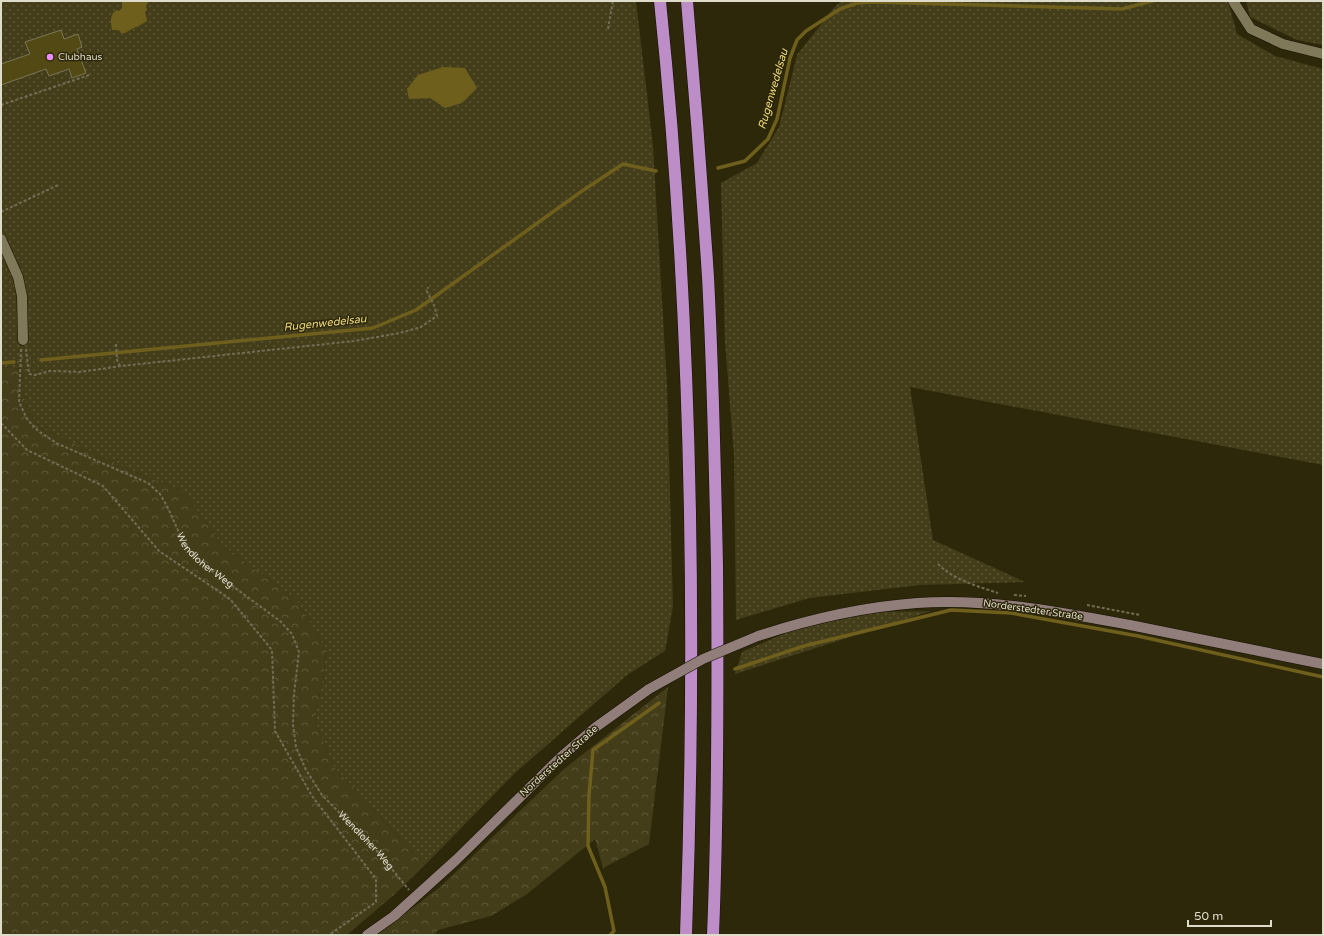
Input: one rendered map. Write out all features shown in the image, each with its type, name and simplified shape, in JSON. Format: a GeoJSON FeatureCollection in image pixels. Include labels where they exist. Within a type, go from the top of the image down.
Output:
{"type":"FeatureCollection","features":[{"type":"Feature","properties":{"kind":"highway"},"geometry":{"type":"LineString","coordinates":[[660,1],[670,108],[684,310],[687,402],[692,663],[686,935]]}},
{"type":"Feature","properties":{"kind":"highway"},"geometry":{"type":"LineString","coordinates":[[687,1],[700,147],[708,278],[715,479],[718,670],[713,935]]}},
{"type":"Feature","properties":{"kind":"main road","name":"Norderstedter Straße"},"geometry":{"type":"LineString","coordinates":[[367,935],[394,916],[412,894],[456,860],[562,756],[596,727],[649,689],[703,660],[758,636],[795,624],[841,613],[879,607],[918,603],[985,603],[1051,611],[1116,622],[1323,664]]}},
{"type":"Feature","properties":{"kind":"street"},"geometry":{"type":"LineString","coordinates":[[1232,1],[1251,29],[1283,44],[1323,54]]}},
{"type":"Feature","properties":{"kind":"street"},"geometry":{"type":"LineString","coordinates":[[1,239],[18,277],[22,296],[23,340]]}},
{"type":"Feature","properties":{"kind":"path"},"geometry":{"type":"LineString","coordinates":[[608,29],[613,1]]}},
{"type":"Feature","properties":{"kind":"path"},"geometry":{"type":"LineString","coordinates":[[1,105],[89,75]]}},
{"type":"Feature","properties":{"kind":"path"},"geometry":{"type":"LineString","coordinates":[[1,212],[58,185]]}},
{"type":"Feature","properties":{"kind":"path"},"geometry":{"type":"LineString","coordinates":[[23,340],[27,352],[29,374],[35,375],[50,371],[80,372],[121,366],[354,341],[400,333],[421,327],[437,316],[434,305],[428,293],[428,287]]}},
{"type":"Feature","properties":{"kind":"path","name":"Wendloher Weg"},"geometry":{"type":"LineString","coordinates":[[23,340],[20,351],[19,402],[27,419],[38,431],[58,444],[148,483],[160,494],[185,546],[200,562],[274,616],[292,634],[299,652],[294,694],[293,726],[296,747],[306,770],[322,795],[378,852],[412,894]]}},
{"type":"Feature","properties":{"kind":"path"},"geometry":{"type":"LineString","coordinates":[[116,344],[117,360],[121,366]]}},
{"type":"Feature","properties":{"kind":"path"},"geometry":{"type":"LineString","coordinates":[[1,423],[27,450],[102,486],[159,551],[230,598],[272,650],[274,730],[312,796],[376,879],[376,902],[329,935]]}},
{"type":"Feature","properties":{"kind":"path"},"geometry":{"type":"LineString","coordinates":[[938,564],[958,579],[1000,594]]}},
{"type":"Feature","properties":{"kind":"green space"},"geometry":{"type":"Polygon","coordinates":[[[1,1],[636,1],[653,146],[667,385],[673,606],[665,651],[627,675],[515,773],[425,865],[334,767],[315,721],[327,651],[296,599],[222,545],[183,491],[128,469],[39,427],[27,407],[22,389],[23,369],[1,367],[1,1]]]}},
{"type":"Feature","properties":{"kind":"green space"},"geometry":{"type":"Polygon","coordinates":[[[843,1],[1228,1],[1237,34],[1275,56],[1323,69],[1323,465],[910,387],[933,540],[1025,582],[920,585],[809,598],[736,620],[734,455],[725,342],[721,183],[757,163],[779,127],[797,55],[837,4],[843,1]]]}},
{"type":"Feature","properties":{"kind":"green space"},"geometry":{"type":"Polygon","coordinates":[[[1246,1],[1323,1],[1323,45],[1297,40],[1250,17],[1246,1]]]}},
{"type":"Feature","properties":{"kind":"green space"},"geometry":{"type":"Polygon","coordinates":[[[1,367],[23,369],[22,389],[27,407],[39,427],[128,469],[183,491],[222,545],[296,599],[327,651],[315,721],[334,767],[425,865],[397,892],[348,934],[1,935],[1,367]]]}},
{"type":"Feature","properties":{"kind":"green space"},"geometry":{"type":"Polygon","coordinates":[[[931,611],[735,674],[742,652],[797,628],[878,612],[931,611]]]}},
{"type":"Feature","properties":{"kind":"green space"},"geometry":{"type":"Polygon","coordinates":[[[668,687],[649,844],[603,868],[595,839],[527,894],[491,916],[438,930],[435,935],[377,935],[440,887],[564,769],[668,687]]]}},
{"type":"Feature","properties":{"kind":"shaded area"},"geometry":{"type":"Polygon","coordinates":[[[122,1],[149,1],[145,12],[147,21],[125,33],[121,33],[119,30],[112,30],[111,24],[111,18],[114,12],[117,10],[119,11],[122,8],[122,1]]]}},
{"type":"Feature","properties":{"kind":"shaded area"},"geometry":{"type":"Polygon","coordinates":[[[443,67],[465,68],[477,88],[462,103],[445,108],[430,98],[409,99],[407,89],[418,75],[443,67]]]}},
{"type":"Feature","properties":{"kind":"building","name":"Clubhaus"},"geometry":{"type":"Polygon","coordinates":[[[61,30],[64,39],[78,34],[82,47],[77,49],[86,73],[72,78],[69,69],[49,76],[46,69],[1,85],[1,64],[30,54],[25,42],[61,30]]]}},
{"type":"Feature","properties":{"kind":"waterway","name":"Rugenwedelsau"},"geometry":{"type":"LineString","coordinates":[[718,168],[745,161],[768,139],[777,119],[790,58],[797,40],[806,31],[840,9],[857,3],[873,2],[1122,9],[1152,1]]}},
{"type":"Feature","properties":{"kind":"waterway","name":"Rugenwedelsau"},"geometry":{"type":"LineString","coordinates":[[41,360],[373,328],[416,310],[582,191],[623,164],[656,171]]}},
{"type":"Feature","properties":{"kind":"waterway","name":"Rugenwedelsau"},"geometry":{"type":"LineString","coordinates":[[1,363],[14,362]]}},
{"type":"Feature","properties":{"kind":"waterway"},"geometry":{"type":"LineString","coordinates":[[735,669],[804,646],[951,610],[1011,613],[1138,636],[1323,677]]}},
{"type":"Feature","properties":{"kind":"waterway"},"geometry":{"type":"LineString","coordinates":[[610,935],[614,931],[605,887],[588,846],[589,795],[593,750],[659,703]]}},
{"type":"Feature","properties":{"kind":"place","name":"Clubhaus"},"geometry":{"type":"Point","coordinates":[50,57]}}]}
